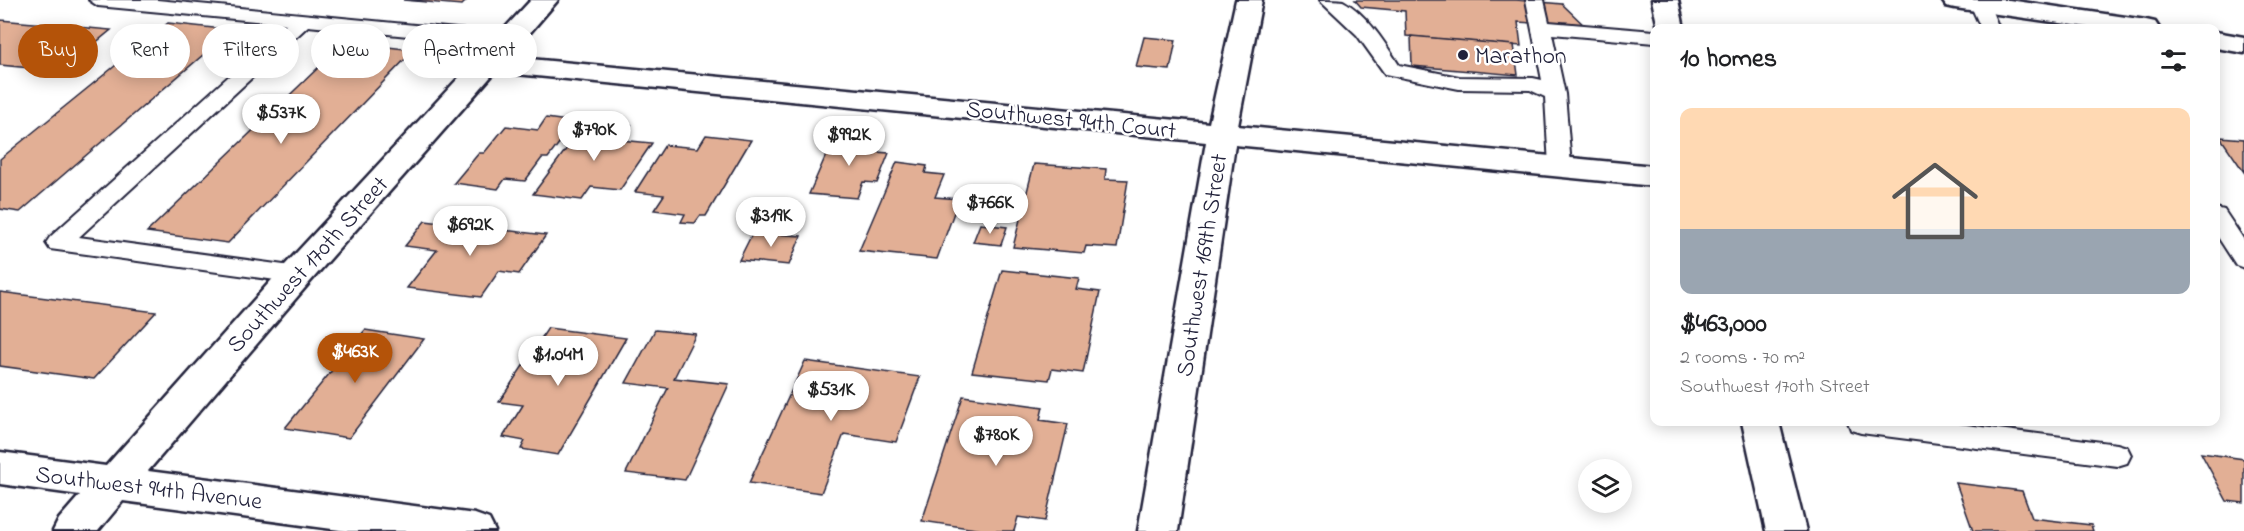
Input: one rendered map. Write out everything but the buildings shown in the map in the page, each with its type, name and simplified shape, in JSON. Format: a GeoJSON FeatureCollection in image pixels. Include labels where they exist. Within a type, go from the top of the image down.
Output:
{"type":"FeatureCollection","features":[{"type":"Feature","properties":{"kind":"main road","name":"Southwest 170th Street"},"geometry":{"type":"LineString","coordinates":[[523,24],[545,0]]}},
{"type":"Feature","properties":{"kind":"main road","name":"Southwest 169th Street"},"geometry":{"type":"LineString","coordinates":[[1158,531],[1222,134],[1249,0]]}},
{"type":"Feature","properties":{"kind":"main road"},"geometry":{"type":"LineString","coordinates":[[1665,0],[1670,24]]}},
{"type":"Feature","properties":{"kind":"main road"},"geometry":{"type":"LineString","coordinates":[[1967,2],[2117,24]]}},
{"type":"Feature","properties":{"kind":"main road"},"geometry":{"type":"LineString","coordinates":[[2220,41],[2244,45]]}},
{"type":"Feature","properties":{"kind":"main road","name":"Southwest 94th Court"},"geometry":{"type":"LineString","coordinates":[[537,56],[1222,134],[1650,176]]}},
{"type":"Feature","properties":{"kind":"main road","name":"Southwest 170th Street"},"geometry":{"type":"LineString","coordinates":[[73,531],[297,274],[474,78]]}},
{"type":"Feature","properties":{"kind":"main road"},"geometry":{"type":"LineString","coordinates":[[1762,426],[1786,531]]}},
{"type":"Feature","properties":{"kind":"main road","name":"Southwest 94th Avenue"},"geometry":{"type":"LineString","coordinates":[[0,468],[475,531]]}},
{"type":"Feature","properties":{"kind":"lane"},"geometry":{"type":"LineString","coordinates":[[98,0],[303,20],[402,36]]}},
{"type":"Feature","properties":{"kind":"lane"},"geometry":{"type":"LineString","coordinates":[[1329,0],[1356,20],[1376,43],[1392,70],[1459,84],[1533,84],[1555,94]]}},
{"type":"Feature","properties":{"kind":"lane"},"geometry":{"type":"LineString","coordinates":[[1535,0],[1543,27],[1555,94],[1560,166]]}},
{"type":"Feature","properties":{"kind":"lane"},"geometry":{"type":"LineString","coordinates":[[1967,2],[1986,24]]}},
{"type":"Feature","properties":{"kind":"lane"},"geometry":{"type":"LineString","coordinates":[[297,274],[58,243],[303,20]]}},
{"type":"Feature","properties":{"kind":"lane"},"geometry":{"type":"LineString","coordinates":[[1543,27],[1650,37]]}},
{"type":"Feature","properties":{"kind":"lane"},"geometry":{"type":"LineString","coordinates":[[2220,222],[2244,259]]}},
{"type":"Feature","properties":{"kind":"lane"},"geometry":{"type":"LineString","coordinates":[[1892,426],[2117,455]]}},
{"type":"Feature","properties":{"kind":"place","name":"Marathon"},"geometry":{"type":"Point","coordinates":[1463,55]}}]}
